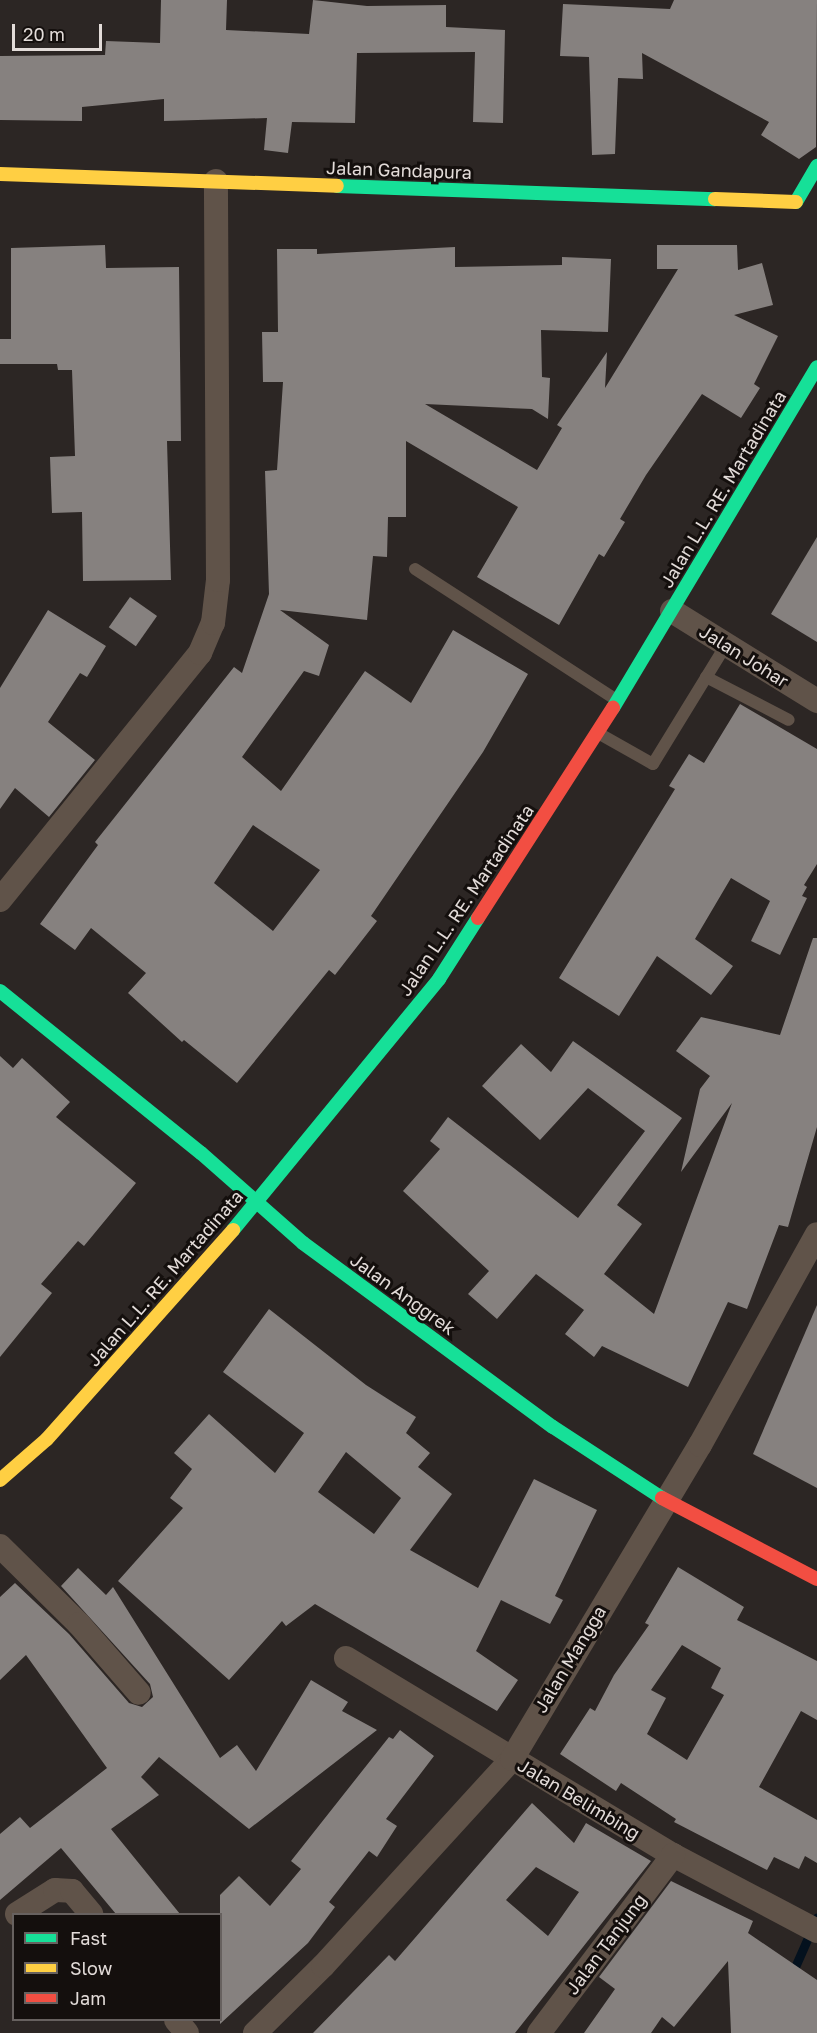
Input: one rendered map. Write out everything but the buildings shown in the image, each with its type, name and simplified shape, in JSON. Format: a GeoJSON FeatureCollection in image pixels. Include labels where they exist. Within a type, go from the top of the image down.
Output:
{"type":"FeatureCollection","features":[{"type":"Feature","properties":{"kind":"street"},"geometry":{"type":"LineString","coordinates":[[810,213],[796,202],[817,166]]}},
{"type":"Feature","properties":{"kind":"street","name":"Jalan Gandapura"},"geometry":{"type":"LineString","coordinates":[[0,174],[796,202]]}},
{"type":"Feature","properties":{"kind":"street"},"geometry":{"type":"LineString","coordinates":[[0,900],[200,653],[213,623],[218,580],[216,181]]}},
{"type":"Feature","properties":{"kind":"street","name":"Jalan L.L. RE. Martadinata"},"geometry":{"type":"LineString","coordinates":[[0,1480],[47,1439],[119,1361],[255,1202],[439,979],[598,733],[817,367]]}},
{"type":"Feature","properties":{"kind":"street","name":"Jalan Johar"},"geometry":{"type":"LineString","coordinates":[[672,611],[817,701]]}},
{"type":"Feature","properties":{"kind":"street","name":"Jalan Anggrek"},"geometry":{"type":"LineString","coordinates":[[0,992],[303,1242],[544,1420],[666,1501],[817,1579]]}},
{"type":"Feature","properties":{"kind":"street","name":"Jalan Mangga"},"geometry":{"type":"LineString","coordinates":[[255,2033],[323,1966],[512,1759],[666,1501],[817,1234]]}},
{"type":"Feature","properties":{"kind":"street"},"geometry":{"type":"LineString","coordinates":[[0,1546],[79,1624],[139,1693]]}},
{"type":"Feature","properties":{"kind":"street","name":"Jalan Belimbing"},"geometry":{"type":"LineString","coordinates":[[346,1658],[673,1855],[811,1927]]}},
{"type":"Feature","properties":{"kind":"street","name":"Jalan Tanjung"},"geometry":{"type":"LineString","coordinates":[[539,2033],[673,1855]]}},
{"type":"Feature","properties":{"kind":"street"},"geometry":{"type":"LineString","coordinates":[[19,1913],[55,1890],[72,1891],[90,1913]]}},
{"type":"Feature","properties":{"kind":"street"},"geometry":{"type":"LineString","coordinates":[[0,1928],[12,1919]]}},
{"type":"Feature","properties":{"kind":"street"},"geometry":{"type":"LineString","coordinates":[[178,2021],[187,2033]]}},
{"type":"Feature","properties":{"kind":"lane"},"geometry":{"type":"LineString","coordinates":[[415,569],[618,700]]}},
{"type":"Feature","properties":{"kind":"lane"},"geometry":{"type":"LineString","coordinates":[[598,733],[653,764],[726,645]]}},
{"type":"Feature","properties":{"kind":"lane"},"geometry":{"type":"LineString","coordinates":[[706,677],[789,720]]}},
{"type":"Feature","properties":{"kind":"waterway"},"geometry":{"type":"LineString","coordinates":[[791,1976],[817,1917]]}},
{"type":"Feature","properties":{"kind":"traffic: fast"},"geometry":{"type":"LineString","coordinates":[[796,202],[817,166]]}},
{"type":"Feature","properties":{"kind":"traffic: fast"},"geometry":{"type":"LineString","coordinates":[[337,186],[715,199]]}},
{"type":"Feature","properties":{"kind":"traffic: fast"},"geometry":{"type":"LineString","coordinates":[[613,708],[817,367]]}},
{"type":"Feature","properties":{"kind":"traffic: fast"},"geometry":{"type":"LineString","coordinates":[[233,1230],[439,979],[478,918]]}},
{"type":"Feature","properties":{"kind":"traffic: fast"},"geometry":{"type":"LineString","coordinates":[[0,991],[201,1153],[303,1243],[553,1427],[662,1498]]}},
{"type":"Feature","properties":{"kind":"traffic: slow"},"geometry":{"type":"LineString","coordinates":[[0,174],[337,186]]}},
{"type":"Feature","properties":{"kind":"traffic: slow"},"geometry":{"type":"LineString","coordinates":[[715,199],[796,202]]}},
{"type":"Feature","properties":{"kind":"traffic: slow"},"geometry":{"type":"LineString","coordinates":[[0,1480],[47,1439],[233,1230]]}},
{"type":"Feature","properties":{"kind":"traffic: jam"},"geometry":{"type":"LineString","coordinates":[[478,918],[613,708]]}},
{"type":"Feature","properties":{"kind":"traffic: jam"},"geometry":{"type":"LineString","coordinates":[[662,1498],[817,1579]]}}]}
